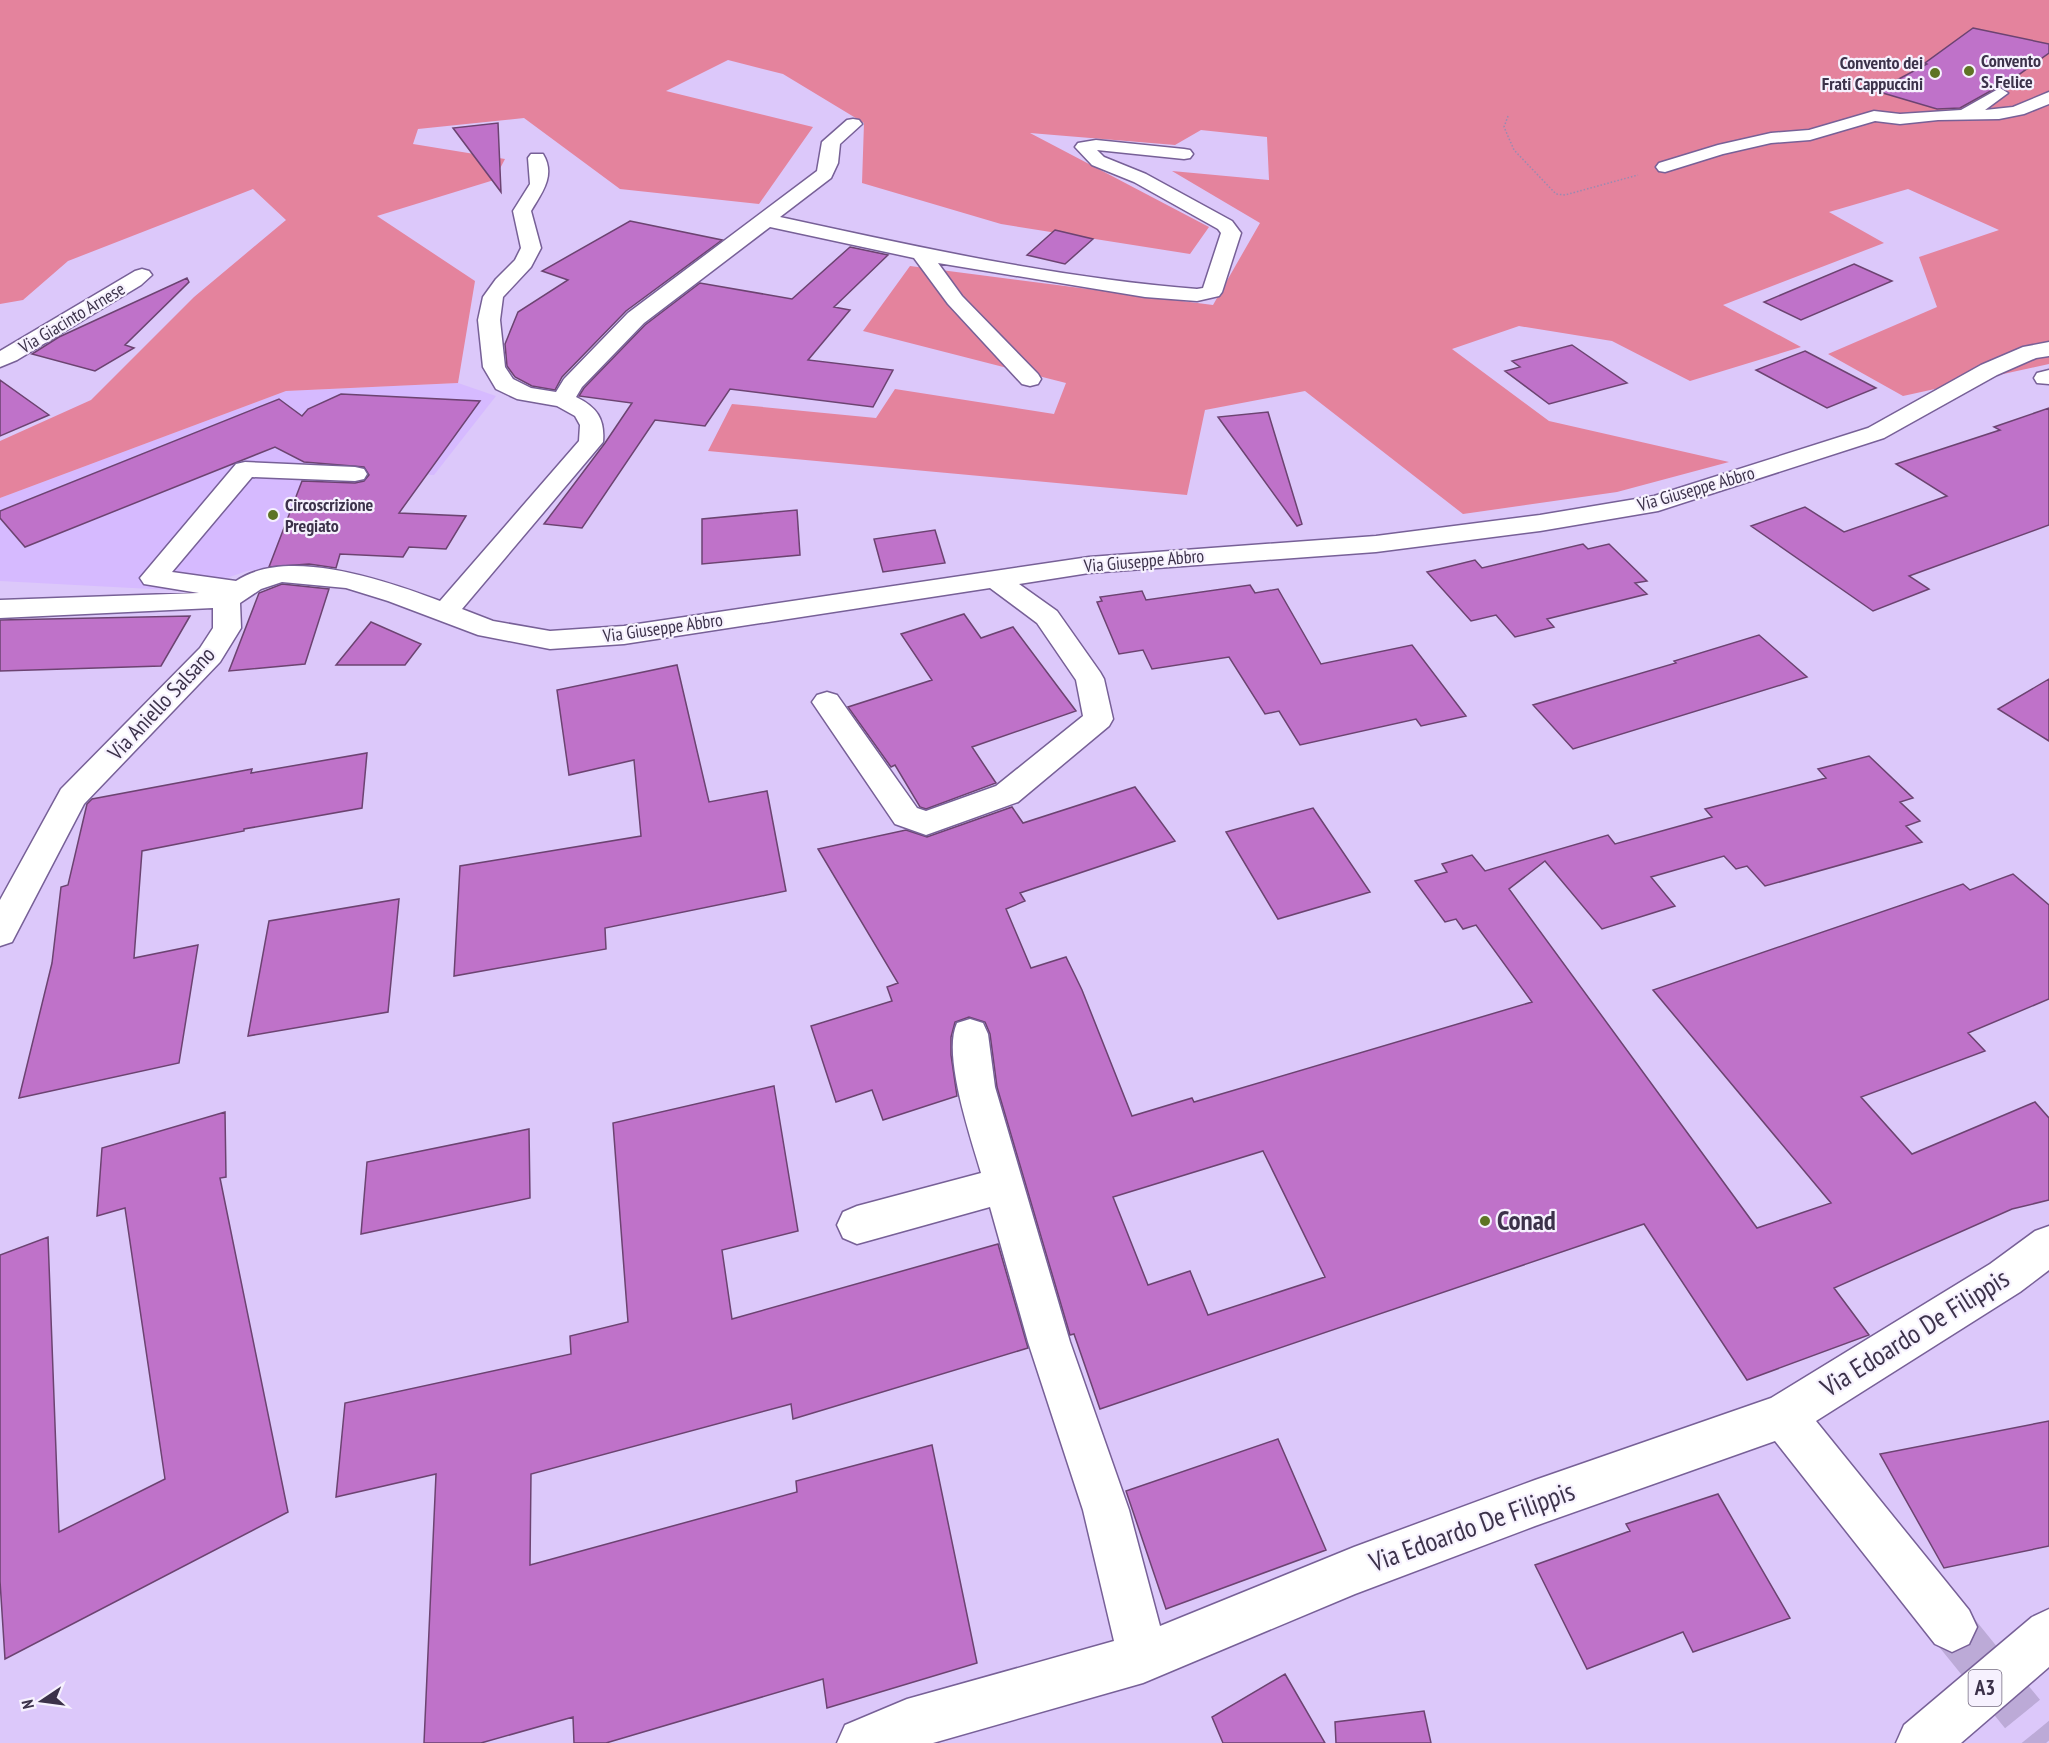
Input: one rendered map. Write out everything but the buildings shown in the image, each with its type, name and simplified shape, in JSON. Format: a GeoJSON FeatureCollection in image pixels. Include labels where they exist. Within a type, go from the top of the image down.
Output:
{"type":"FeatureCollection","features":[{"type":"Feature","properties":{"kind":"main road"},"geometry":{"type":"LineString","coordinates":[[1965,115],[2000,93]]}},
{"type":"Feature","properties":{"kind":"main road"},"geometry":{"type":"LineString","coordinates":[[1665,167],[1718,150],[1771,138],[1810,135],[1874,116],[1900,119],[1938,115],[1999,115],[2029,109],[2049,97]]}},
{"type":"Feature","properties":{"kind":"main road"},"geometry":{"type":"LineString","coordinates":[[563,400],[572,384],[636,318],[825,174],[829,163],[831,142],[853,124]]}},
{"type":"Feature","properties":{"kind":"main road"},"geometry":{"type":"LineString","coordinates":[[766,220],[921,254],[1145,291],[1197,295],[1212,292],[1230,233],[1225,225],[1140,178],[1098,161],[1084,147],[1096,145],[1184,154]]}},
{"type":"Feature","properties":{"kind":"main road"},"geometry":{"type":"LineString","coordinates":[[445,612],[591,442],[593,424],[584,410],[563,400],[525,394],[504,384],[494,367],[489,320],[493,297],[503,283],[524,263],[531,248],[522,211],[539,184],[537,158]]}},
{"type":"Feature","properties":{"kind":"main road"},"geometry":{"type":"LineString","coordinates":[[921,254],[955,300],[1030,379]]}},
{"type":"Feature","properties":{"kind":"main road","name":"Via Giacinto Arnese"},"geometry":{"type":"LineString","coordinates":[[0,360],[30,344],[73,315],[114,294],[142,275]]}},
{"type":"Feature","properties":{"kind":"main road","name":"Via Giuseppe Abbro"},"geometry":{"type":"LineString","coordinates":[[233,595],[251,583],[281,574],[348,580],[445,612],[488,629],[561,640],[624,635],[1089,565],[1376,544],[1540,523],[1658,503],[1876,433],[1989,370],[2031,352],[2049,349]]}},
{"type":"Feature","properties":{"kind":"main road"},"geometry":{"type":"LineString","coordinates":[[233,595],[153,578],[245,469],[355,474]]}},
{"type":"Feature","properties":{"kind":"main road"},"geometry":{"type":"LineString","coordinates":[[827,702],[906,816],[926,823],[1007,794],[1098,719],[1090,679],[1047,617],[995,579]]}},
{"type":"Feature","properties":{"kind":"main road"},"geometry":{"type":"LineString","coordinates":[[0,609],[233,595]]}},
{"type":"Feature","properties":{"kind":"main road","name":"Via Aniello Salsano"},"geometry":{"type":"LineString","coordinates":[[0,933],[72,797],[210,655],[227,628],[233,595]]}},
{"type":"Feature","properties":{"kind":"main road"},"geometry":{"type":"LineString","coordinates":[[970,1034],[976,1087],[1049,1342],[1106,1510],[1143,1658]]}},
{"type":"Feature","properties":{"kind":"main road"},"geometry":{"type":"LineString","coordinates":[[857,1225],[1004,1185]]}},
{"type":"Feature","properties":{"kind":"main road","name":"Via Edoardo De Filippis"},"geometry":{"type":"LineString","coordinates":[[863,1743],[907,1725],[1143,1658],[1365,1567],[1535,1503],[1783,1416],[2005,1278],[2049,1245]]}},
{"type":"Feature","properties":{"kind":"main road"},"geometry":{"type":"LineString","coordinates":[[1783,1416],[1952,1627]]}},
{"type":"Feature","properties":{"kind":"main road","name":"A3"},"geometry":{"type":"LineString","coordinates":[[1922,1743],[2049,1634]]}},
{"type":"Feature","properties":{"kind":"path"},"geometry":{"type":"LineString","coordinates":[[1508,116],[1504,127],[1514,150],[1556,194],[1565,195],[1665,167]]}},
{"type":"Feature","properties":{"kind":"shaded area"},"geometry":{"type":"Polygon","coordinates":[[[0,0],[2049,0],[2049,364],[1903,396],[1828,354],[1937,307],[1919,257],[1999,230],[1908,189],[1829,212],[1884,243],[1723,305],[1801,347],[1690,381],[1612,341],[1519,326],[1452,349],[1549,421],[1729,462],[1617,492],[1463,514],[1305,391],[1205,410],[1187,495],[708,451],[732,404],[876,418],[895,389],[1054,414],[1066,383],[863,331],[910,266],[1213,305],[1260,223],[1172,171],[1269,180],[1267,137],[1201,130],[1175,145],[1030,133],[1209,227],[1190,254],[1001,224],[862,183],[864,123],[783,74],[728,60],[666,91],[813,127],[759,204],[620,189],[524,118],[418,129],[413,144],[505,159],[494,180],[377,216],[475,281],[458,383],[286,391],[0,498],[0,441],[91,400],[194,297],[286,220],[253,189],[68,261],[23,300],[0,304],[0,0]]]}},
{"type":"Feature","properties":{"kind":"shaded area"},"geometry":{"type":"Polygon","coordinates":[[[458,383],[496,396],[434,475],[381,472],[320,560],[247,571],[189,591],[0,581],[0,498],[286,391],[458,383]]]}},
{"type":"Feature","properties":{"kind":"tunnel"},"geometry":{"type":"LineString","coordinates":[[1952,1627],[2046,1743]]}},
{"type":"Feature","properties":{"kind":"place","name":"Convento S. Felice"},"geometry":{"type":"Point","coordinates":[1969,71]}},
{"type":"Feature","properties":{"kind":"place","name":"Convento dei Frati Cappuccini"},"geometry":{"type":"Point","coordinates":[1935,73]}},
{"type":"Feature","properties":{"kind":"place","name":"Circoscrizione Pregiato"},"geometry":{"type":"Point","coordinates":[273,515]}},
{"type":"Feature","properties":{"kind":"place","name":"Conad"},"geometry":{"type":"Point","coordinates":[1485,1221]}}]}
